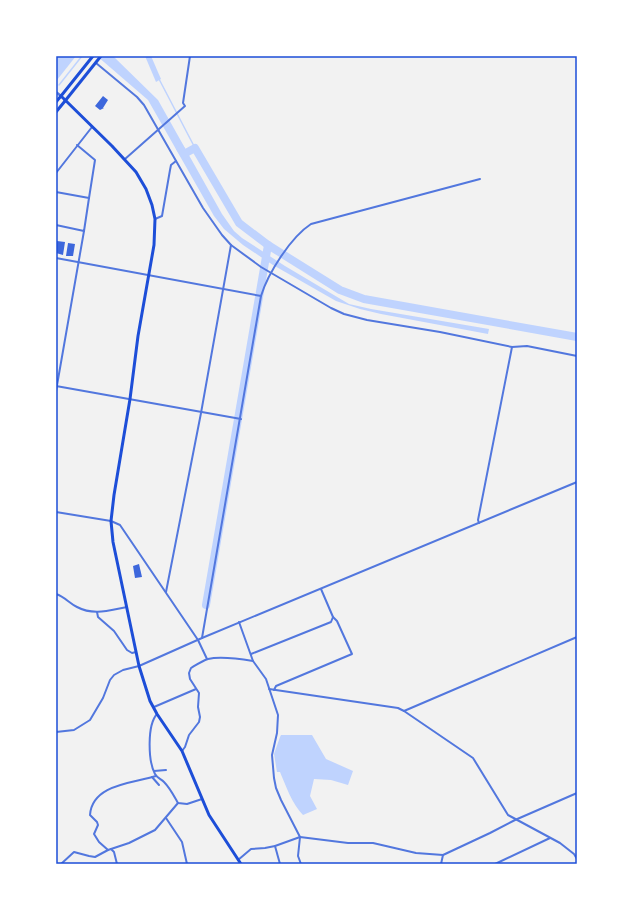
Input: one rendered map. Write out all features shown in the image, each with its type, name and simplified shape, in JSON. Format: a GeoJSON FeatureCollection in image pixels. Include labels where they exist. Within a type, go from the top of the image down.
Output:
{"type":"FeatureCollection","features":[{"type":"Feature","properties":{"kind":"main road"},"geometry":{"type":"LineString","coordinates":[[56,102],[92,56]]}},
{"type":"Feature","properties":{"kind":"main road"},"geometry":{"type":"LineString","coordinates":[[56,112],[101,56]]}},
{"type":"Feature","properties":{"kind":"main road"},"geometry":{"type":"LineString","coordinates":[[61,96],[125,158],[136,172],[146,189],[152,205],[155,219],[154,245],[138,336],[130,399],[114,495],[111,521],[113,542],[145,688],[157,714],[182,750],[202,799],[216,827],[241,864]]}},
{"type":"Feature","properties":{"kind":"street"},"geometry":{"type":"LineString","coordinates":[[125,158],[180,112],[185,106],[183,103],[190,56]]}},
{"type":"Feature","properties":{"kind":"street"},"geometry":{"type":"LineString","coordinates":[[97,61],[144,105],[203,208],[222,235],[232,245],[261,267],[272,272],[331,308],[367,320],[512,346],[527,346],[577,356]]}},
{"type":"Feature","properties":{"kind":"street"},"geometry":{"type":"LineString","coordinates":[[56,92],[61,96]]}},
{"type":"Feature","properties":{"kind":"street"},"geometry":{"type":"LineString","coordinates":[[56,173],[93,127]]}},
{"type":"Feature","properties":{"kind":"street"},"geometry":{"type":"LineString","coordinates":[[56,391],[79,262],[94,160],[77,145]]}},
{"type":"Feature","properties":{"kind":"street"},"geometry":{"type":"LineString","coordinates":[[155,219],[162,216],[171,166],[176,161]]}},
{"type":"Feature","properties":{"kind":"street"},"geometry":{"type":"LineString","coordinates":[[202,638],[241,419],[261,296],[272,272],[296,236],[311,224],[480,179]]}},
{"type":"Feature","properties":{"kind":"street"},"geometry":{"type":"LineString","coordinates":[[56,192],[89,198]]}},
{"type":"Feature","properties":{"kind":"street"},"geometry":{"type":"LineString","coordinates":[[56,225],[84,231]]}},
{"type":"Feature","properties":{"kind":"street"},"geometry":{"type":"LineString","coordinates":[[166,592],[232,245]]}},
{"type":"Feature","properties":{"kind":"street"},"geometry":{"type":"LineString","coordinates":[[56,258],[261,296]]}},
{"type":"Feature","properties":{"kind":"street"},"geometry":{"type":"LineString","coordinates":[[479,523],[478,520],[512,346]]}},
{"type":"Feature","properties":{"kind":"street"},"geometry":{"type":"LineString","coordinates":[[56,386],[241,419]]}},
{"type":"Feature","properties":{"kind":"street"},"geometry":{"type":"LineString","coordinates":[[56,732],[74,730],[90,720],[104,698],[110,680],[114,675],[124,670],[139,666],[239,622],[577,482]]}},
{"type":"Feature","properties":{"kind":"street"},"geometry":{"type":"LineString","coordinates":[[56,512],[111,521],[120,525],[198,640],[207,659]]}},
{"type":"Feature","properties":{"kind":"street"},"geometry":{"type":"LineString","coordinates":[[274,690],[276,686],[352,654],[338,621],[333,617],[321,589]]}},
{"type":"Feature","properties":{"kind":"street"},"geometry":{"type":"LineString","coordinates":[[56,594],[66,598],[77,607],[91,612],[127,606]]}},
{"type":"Feature","properties":{"kind":"street"},"geometry":{"type":"LineString","coordinates":[[98,612],[98,617],[114,631],[126,650],[132,653],[136,652]]}},
{"type":"Feature","properties":{"kind":"street"},"geometry":{"type":"LineString","coordinates":[[251,654],[330,622],[333,617]]}},
{"type":"Feature","properties":{"kind":"street"},"geometry":{"type":"LineString","coordinates":[[239,622],[253,661],[266,679],[278,715],[277,733],[272,755],[276,788],[300,837],[298,856],[301,864]]}},
{"type":"Feature","properties":{"kind":"street"},"geometry":{"type":"LineString","coordinates":[[404,711],[577,638]]}},
{"type":"Feature","properties":{"kind":"street"},"geometry":{"type":"LineString","coordinates":[[182,750],[185,747],[189,736],[199,722],[200,717],[198,707],[199,693],[190,679],[189,673],[191,668],[207,659],[214,658],[244,659],[253,661]]}},
{"type":"Feature","properties":{"kind":"street"},"geometry":{"type":"LineString","coordinates":[[153,707],[196,689]]}},
{"type":"Feature","properties":{"kind":"street"},"geometry":{"type":"LineString","coordinates":[[269,689],[398,708],[404,711],[473,758],[508,815],[560,843],[574,854],[577,859]]}},
{"type":"Feature","properties":{"kind":"street"},"geometry":{"type":"LineString","coordinates":[[157,714],[153,718],[150,741],[151,760],[156,776],[165,783],[178,803]]}},
{"type":"Feature","properties":{"kind":"street"},"geometry":{"type":"LineString","coordinates":[[154,771],[166,770]]}},
{"type":"Feature","properties":{"kind":"street"},"geometry":{"type":"LineString","coordinates":[[117,864],[114,852],[99,842],[94,834],[98,822],[92,817],[90,811],[96,798],[120,785],[156,776]]}},
{"type":"Feature","properties":{"kind":"street"},"geometry":{"type":"LineString","coordinates":[[152,777],[159,785]]}},
{"type":"Feature","properties":{"kind":"street"},"geometry":{"type":"LineString","coordinates":[[238,860],[251,849],[275,846],[300,837],[348,843],[373,843],[416,853],[443,855],[515,820],[577,793]]}},
{"type":"Feature","properties":{"kind":"street"},"geometry":{"type":"LineString","coordinates":[[178,803],[187,804],[202,799]]}},
{"type":"Feature","properties":{"kind":"street"},"geometry":{"type":"LineString","coordinates":[[61,864],[74,852],[95,857],[149,834],[166,818],[178,803]]}},
{"type":"Feature","properties":{"kind":"street"},"geometry":{"type":"LineString","coordinates":[[166,818],[182,842],[186,864]]}},
{"type":"Feature","properties":{"kind":"street"},"geometry":{"type":"LineString","coordinates":[[495,864],[551,838]]}},
{"type":"Feature","properties":{"kind":"street"},"geometry":{"type":"LineString","coordinates":[[275,846],[280,864]]}},
{"type":"Feature","properties":{"kind":"street"},"geometry":{"type":"LineString","coordinates":[[441,864],[443,855]]}},
{"type":"Feature","properties":{"kind":"water"},"geometry":{"type":"Polygon","coordinates":[[[56,56],[76,56],[57,80],[56,79],[56,56]]]}},
{"type":"Feature","properties":{"kind":"water"},"geometry":{"type":"Polygon","coordinates":[[[97,56],[113,56],[158,100],[222,214],[234,231],[242,238],[285,266],[349,304],[489,329],[488,334],[381,314],[336,301],[273,265],[243,245],[224,229],[214,216],[148,100],[97,56]]]}},
{"type":"Feature","properties":{"kind":"water"},"geometry":{"type":"Polygon","coordinates":[[[145,56],[151,56],[161,79],[156,82],[145,56]]]}},
{"type":"Feature","properties":{"kind":"water"},"geometry":{"type":"Polygon","coordinates":[[[281,735],[312,735],[326,759],[353,771],[348,785],[331,780],[314,779],[310,796],[317,809],[303,815],[292,800],[280,772],[277,772],[274,754],[281,735]]]}},
{"type":"Feature","properties":{"kind":"building"},"geometry":{"type":"Polygon","coordinates":[[[103,96],[108,100],[104,108],[100,110],[95,106],[103,96]]]}},
{"type":"Feature","properties":{"kind":"building"},"geometry":{"type":"Polygon","coordinates":[[[57,241],[65,242],[63,255],[56,253],[57,241]]]}},
{"type":"Feature","properties":{"kind":"building"},"geometry":{"type":"Polygon","coordinates":[[[68,243],[75,244],[73,256],[66,256],[68,243]]]}},
{"type":"Feature","properties":{"kind":"building"},"geometry":{"type":"Polygon","coordinates":[[[139,564],[142,577],[135,578],[133,566],[139,564]]]}},
{"type":"Feature","properties":{"kind":"waterway"},"geometry":{"type":"LineString","coordinates":[[59,85],[82,56]]}},
{"type":"Feature","properties":{"kind":"waterway"},"geometry":{"type":"LineString","coordinates":[[159,79],[195,148]]}},
{"type":"Feature","properties":{"kind":"waterway"},"geometry":{"type":"LineString","coordinates":[[180,148],[184,154],[195,148],[239,223],[268,245],[340,290],[364,299],[577,337]]}},
{"type":"Feature","properties":{"kind":"waterway"},"geometry":{"type":"LineString","coordinates":[[206,605],[268,245]]}}]}
